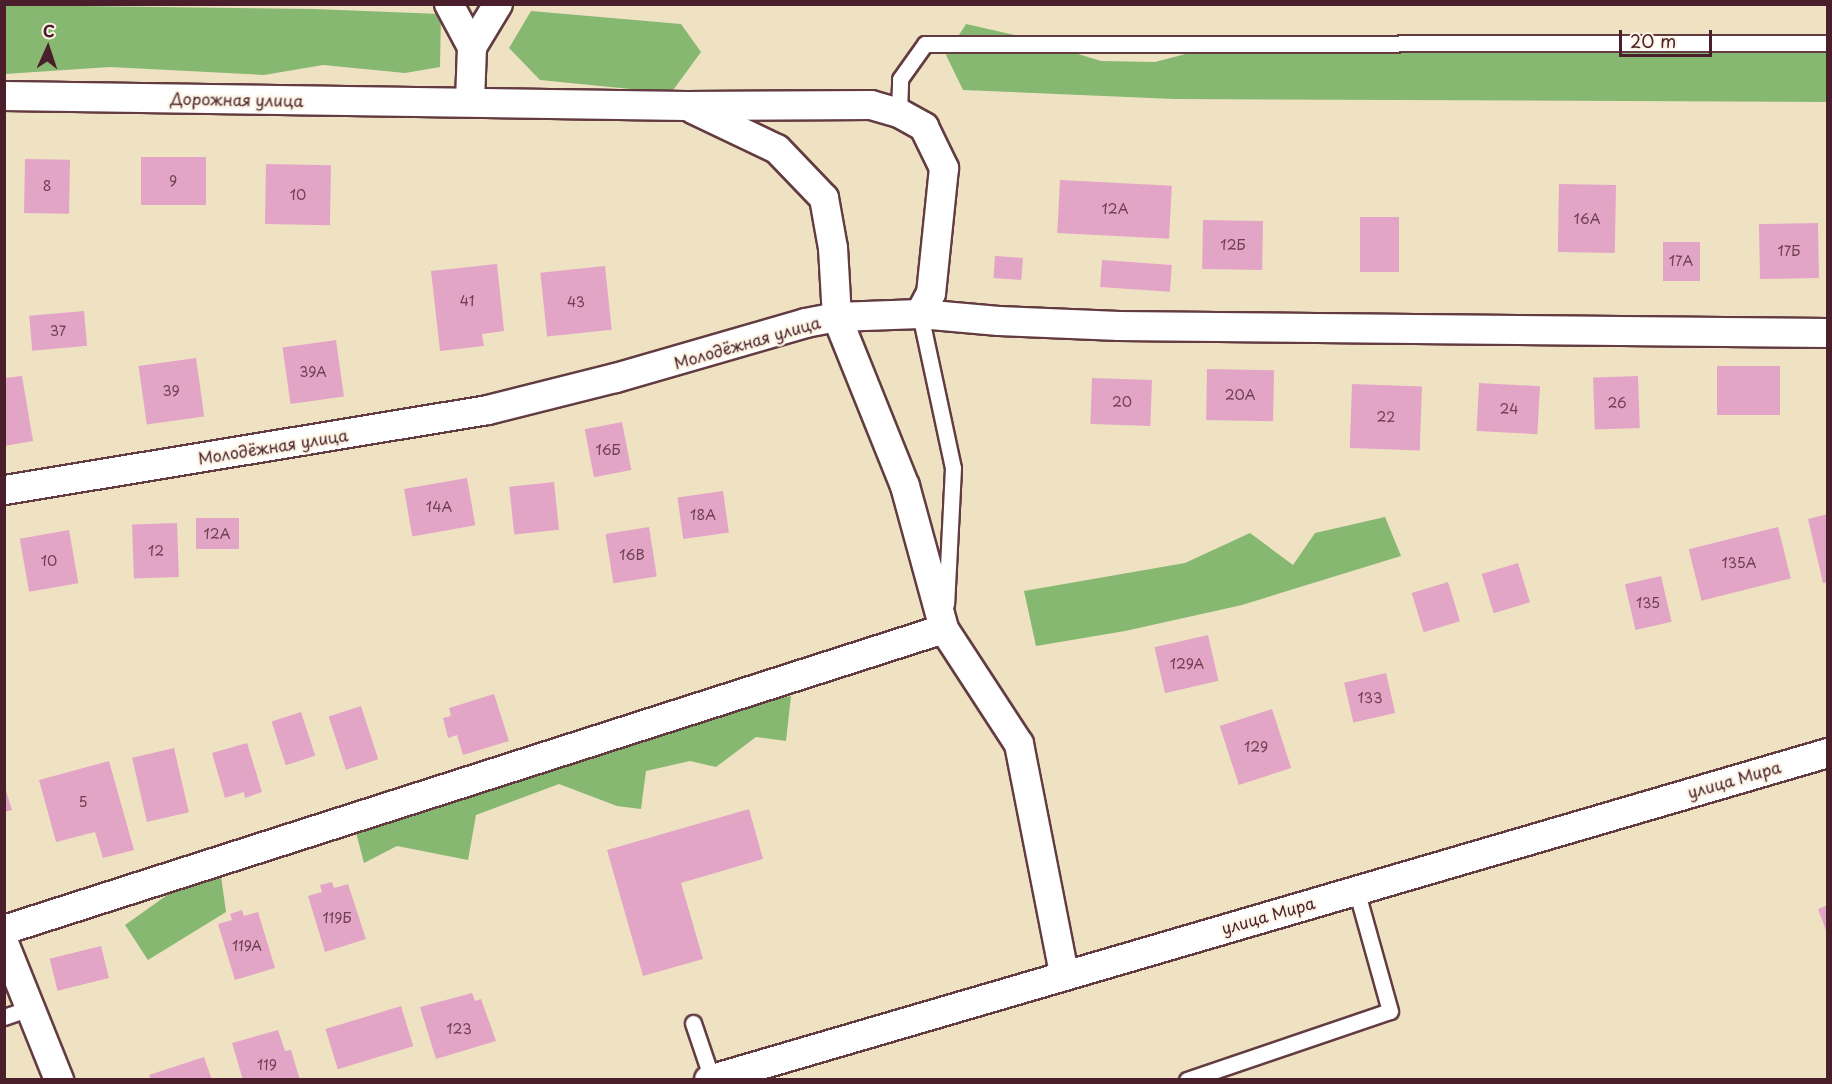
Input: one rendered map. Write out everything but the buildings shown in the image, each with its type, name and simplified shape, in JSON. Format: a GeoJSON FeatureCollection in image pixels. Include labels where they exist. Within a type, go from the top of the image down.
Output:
{"type":"FeatureCollection","features":[{"type":"Feature","properties":{"kind":"street"},"geometry":{"type":"LineString","coordinates":[[449,4],[472,47]]}},
{"type":"Feature","properties":{"kind":"street"},"geometry":{"type":"LineString","coordinates":[[498,4],[472,47],[470,101],[686,106],[871,105],[899,113],[924,127],[944,168],[931,293],[920,314]]}},
{"type":"Feature","properties":{"kind":"street","name":"Дорожная улица"},"geometry":{"type":"LineString","coordinates":[[4,96],[470,101]]}},
{"type":"Feature","properties":{"kind":"street"},"geometry":{"type":"LineString","coordinates":[[686,106],[777,149],[824,198],[834,248],[837,317],[905,486],[944,629],[1019,744],[1064,974]]}},
{"type":"Feature","properties":{"kind":"street","name":"Молодёжная улица"},"geometry":{"type":"LineString","coordinates":[[4,490],[488,410],[837,317],[920,314],[999,321],[1119,326],[1827,333]]}},
{"type":"Feature","properties":{"kind":"street"},"geometry":{"type":"LineString","coordinates":[[4,930],[944,629]]}},
{"type":"Feature","properties":{"kind":"street","name":"улица Мира"},"geometry":{"type":"LineString","coordinates":[[710,1079],[1827,753]]}},
{"type":"Feature","properties":{"kind":"street"},"geometry":{"type":"LineString","coordinates":[[4,943],[17,1012],[59,1080]]}},
{"type":"Feature","properties":{"kind":"lane"},"geometry":{"type":"LineString","coordinates":[[899,113],[900,79],[926,44],[1827,43]]}},
{"type":"Feature","properties":{"kind":"lane"},"geometry":{"type":"LineString","coordinates":[[920,314],[954,468],[944,629]]}},
{"type":"Feature","properties":{"kind":"lane"},"geometry":{"type":"LineString","coordinates":[[1187,1080],[1390,1011],[1356,889]]}},
{"type":"Feature","properties":{"kind":"lane"},"geometry":{"type":"LineString","coordinates":[[693,1023],[710,1079]]}},
{"type":"Feature","properties":{"kind":"green space"},"geometry":{"type":"Polygon","coordinates":[[[5,5],[314,9],[441,14],[440,67],[405,73],[323,65],[264,75],[110,67],[5,74],[5,5]]]}},
{"type":"Feature","properties":{"kind":"green space"},"geometry":{"type":"Polygon","coordinates":[[[531,11],[681,24],[701,52],[671,93],[540,80],[509,48],[531,11]]]}},
{"type":"Feature","properties":{"kind":"green space"},"geometry":{"type":"Polygon","coordinates":[[[966,24],[1023,37],[1101,61],[1155,62],[1224,44],[1827,40],[1827,102],[1174,99],[963,90],[946,55],[966,24]]]}},
{"type":"Feature","properties":{"kind":"green space"},"geometry":{"type":"Polygon","coordinates":[[[1385,517],[1401,556],[1242,605],[1125,631],[1036,646],[1024,591],[1185,563],[1250,533],[1293,565],[1315,533],[1385,517]]]}},
{"type":"Feature","properties":{"kind":"green space"},"geometry":{"type":"Polygon","coordinates":[[[791,696],[786,741],[756,737],[716,767],[690,761],[646,771],[641,809],[617,806],[559,784],[476,815],[468,860],[397,846],[364,863],[355,829],[717,710],[791,696]]]}},
{"type":"Feature","properties":{"kind":"green space"},"geometry":{"type":"Polygon","coordinates":[[[221,876],[226,912],[148,960],[125,925],[170,893],[221,876]]]}}]}
